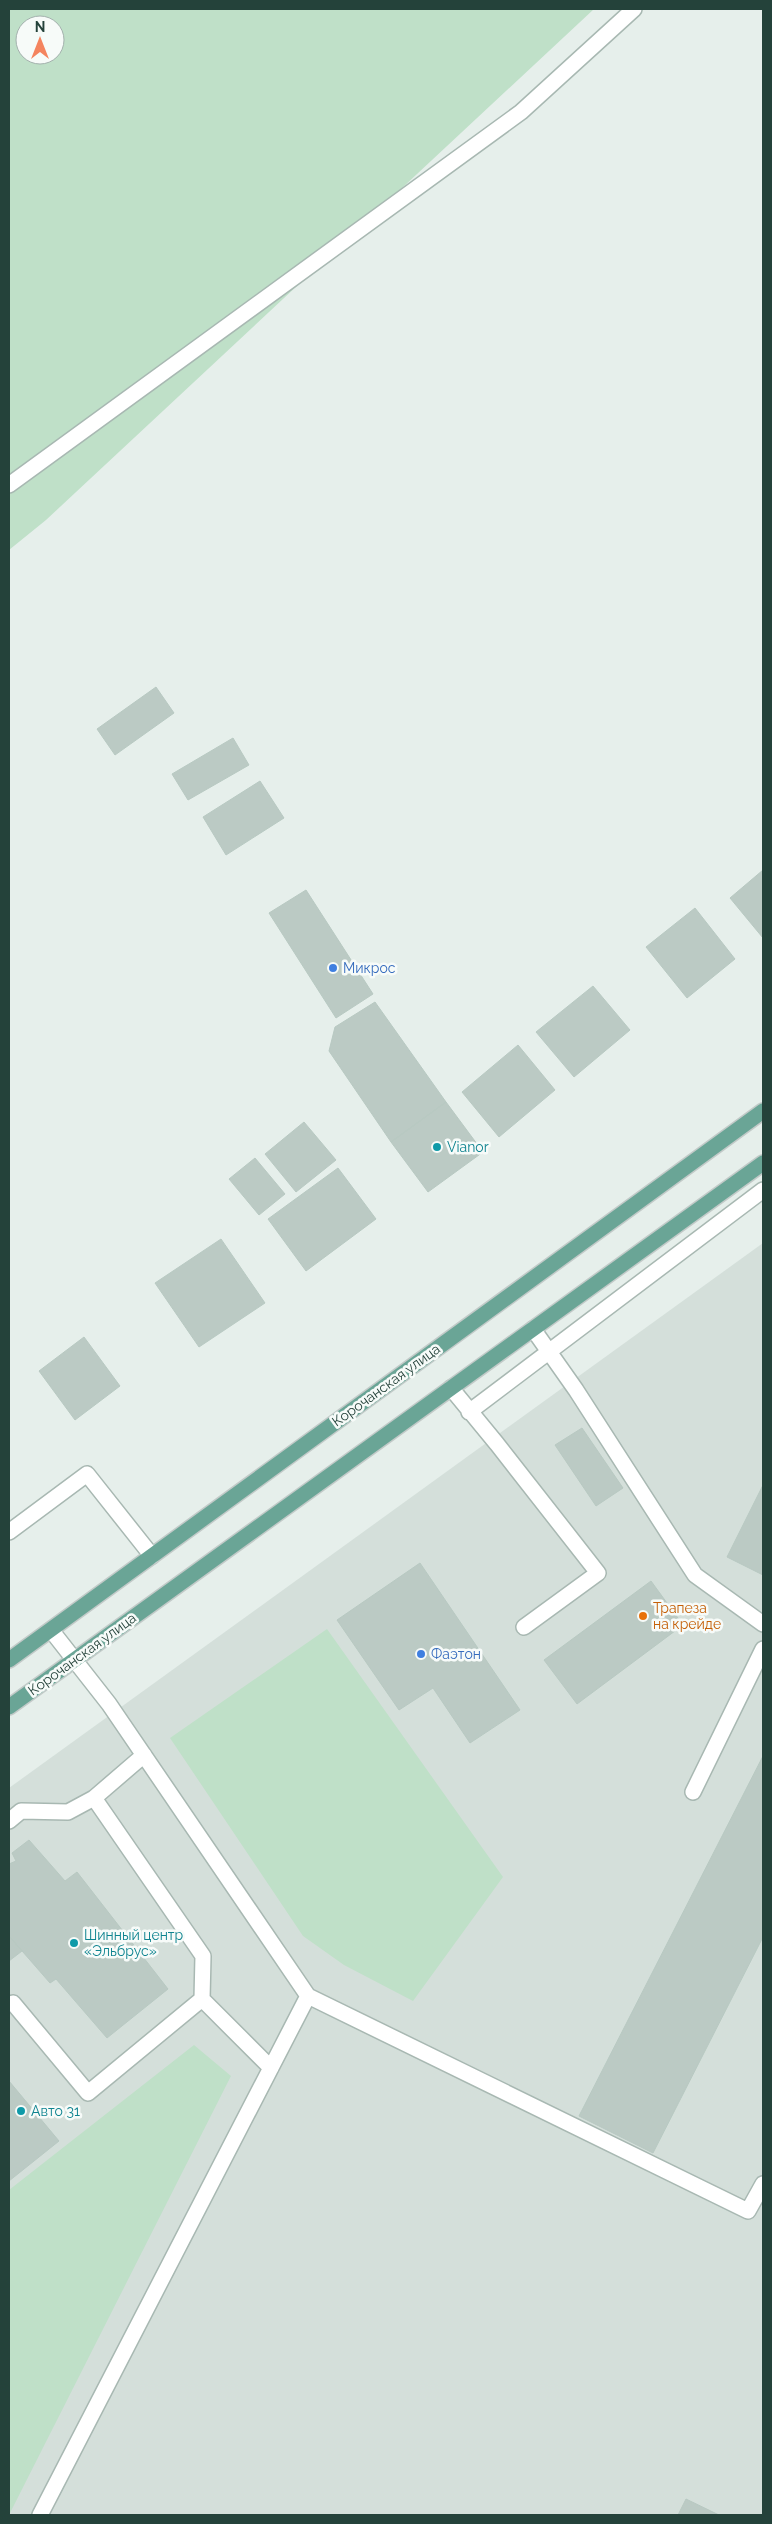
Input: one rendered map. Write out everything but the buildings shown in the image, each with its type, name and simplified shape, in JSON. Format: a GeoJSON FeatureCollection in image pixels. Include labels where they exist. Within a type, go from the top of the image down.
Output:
{"type":"FeatureCollection","features":[{"type":"Feature","properties":{"kind":"main road","name":"Корочанская улица"},"geometry":{"type":"LineString","coordinates":[[9,1660],[763,1111]]}},
{"type":"Feature","properties":{"kind":"main road","name":"Корочанская улица"},"geometry":{"type":"LineString","coordinates":[[9,1707],[763,1163]]}},
{"type":"Feature","properties":{"kind":"street"},"geometry":{"type":"LineString","coordinates":[[9,485],[521,112],[634,9]]}},
{"type":"Feature","properties":{"kind":"street"},"geometry":{"type":"LineString","coordinates":[[469,1412],[763,1190]]}},
{"type":"Feature","properties":{"kind":"street"},"geometry":{"type":"LineString","coordinates":[[533,1329],[549,1350],[694,1575],[763,1624]]}},
{"type":"Feature","properties":{"kind":"street"},"geometry":{"type":"LineString","coordinates":[[451,1388],[469,1412],[498,1444],[598,1572],[524,1627]]}},
{"type":"Feature","properties":{"kind":"street"},"geometry":{"type":"LineString","coordinates":[[9,1532],[87,1474],[152,1556]]}},
{"type":"Feature","properties":{"kind":"street"},"geometry":{"type":"LineString","coordinates":[[51,1630],[109,1704],[308,1996],[748,2211],[763,2184]]}},
{"type":"Feature","properties":{"kind":"street"},"geometry":{"type":"LineString","coordinates":[[693,1792],[763,1649]]}},
{"type":"Feature","properties":{"kind":"street"},"geometry":{"type":"LineString","coordinates":[[9,1820],[21,1811],[68,1812],[94,1798],[144,1755]]}},
{"type":"Feature","properties":{"kind":"street"},"geometry":{"type":"LineString","coordinates":[[94,1798],[203,1956],[202,1999],[271,2068]]}},
{"type":"Feature","properties":{"kind":"street"},"geometry":{"type":"LineString","coordinates":[[40,2515],[308,1996]]}},
{"type":"Feature","properties":{"kind":"street"},"geometry":{"type":"LineString","coordinates":[[13,2003],[88,2093],[202,1999]]}},
{"type":"Feature","properties":{"kind":"shaded area"},"geometry":{"type":"Polygon","coordinates":[[[763,1243],[763,2515],[9,2515],[9,1788],[763,1243]]]}},
{"type":"Feature","properties":{"kind":"green space"},"geometry":{"type":"Polygon","coordinates":[[[9,9],[594,9],[46,520],[9,550],[9,9]]]}},
{"type":"Feature","properties":{"kind":"green space"},"geometry":{"type":"Polygon","coordinates":[[[327,1629],[503,1877],[413,2001],[344,1965],[303,1936],[170,1738],[327,1629]]]}},
{"type":"Feature","properties":{"kind":"green space"},"geometry":{"type":"Polygon","coordinates":[[[194,2045],[231,2076],[9,2515],[9,2190],[194,2045]]]}},
{"type":"Feature","properties":{"kind":"place","name":"Микрос"},"geometry":{"type":"Point","coordinates":[333,968]}},
{"type":"Feature","properties":{"kind":"place","name":"Vianor"},"geometry":{"type":"Point","coordinates":[437,1147]}},
{"type":"Feature","properties":{"kind":"place","name":"Трапеза на крейде"},"geometry":{"type":"Point","coordinates":[643,1616]}},
{"type":"Feature","properties":{"kind":"place","name":"Фаэтон"},"geometry":{"type":"Point","coordinates":[421,1654]}},
{"type":"Feature","properties":{"kind":"place","name":"Шинный центр «Эльбрус»"},"geometry":{"type":"Point","coordinates":[74,1943]}},
{"type":"Feature","properties":{"kind":"place","name":"Авто 31"},"geometry":{"type":"Point","coordinates":[21,2111]}}]}
